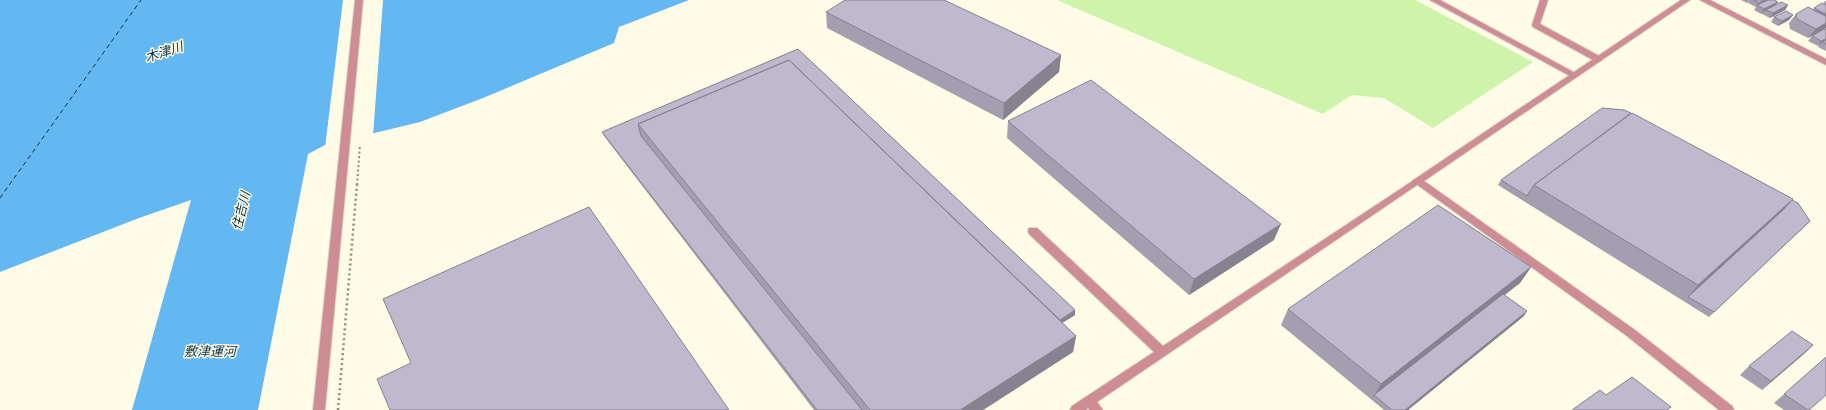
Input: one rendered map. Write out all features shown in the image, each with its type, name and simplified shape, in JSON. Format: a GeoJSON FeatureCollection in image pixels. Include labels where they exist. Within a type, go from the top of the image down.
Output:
{"type":"FeatureCollection","features":[{"type":"Feature","properties":{"kind":"street"},"geometry":{"type":"LineString","coordinates":[[319,410],[359,0]]}},
{"type":"Feature","properties":{"kind":"street"},"geometry":{"type":"LineString","coordinates":[[1434,0],[1575,75]]}},
{"type":"Feature","properties":{"kind":"street"},"geometry":{"type":"LineString","coordinates":[[1544,0],[1536,25],[1598,59]]}},
{"type":"Feature","properties":{"kind":"street"},"geometry":{"type":"LineString","coordinates":[[1076,410],[1093,406],[1162,352],[1686,0]]}},
{"type":"Feature","properties":{"kind":"street"},"geometry":{"type":"LineString","coordinates":[[1704,0],[1826,62]]}},
{"type":"Feature","properties":{"kind":"street"},"geometry":{"type":"LineString","coordinates":[[1417,181],[1631,333],[1728,410]]}},
{"type":"Feature","properties":{"kind":"street"},"geometry":{"type":"LineString","coordinates":[[1033,231],[1162,352]]}},
{"type":"Feature","properties":{"kind":"path"},"geometry":{"type":"LineString","coordinates":[[338,410],[361,139]]}},
{"type":"Feature","properties":{"kind":"green space"},"geometry":{"type":"Polygon","coordinates":[[[1057,0],[1415,0],[1533,62],[1433,128],[1384,98],[1352,95],[1323,114],[1057,0]]]}},
{"type":"Feature","properties":{"kind":"water"},"geometry":{"type":"Polygon","coordinates":[[[0,0],[689,0],[619,27],[614,43],[483,98],[420,122],[325,145],[308,154],[258,410],[132,410],[191,200],[139,218],[0,272],[0,0]]]}},
{"type":"Feature","properties":{"kind":"pier"},"geometry":{"type":"Polygon","coordinates":[[[343,0],[383,0],[373,136],[325,148],[343,0]]]}},
{"type":"Feature","properties":{"kind":"building"},"geometry":{"type":"Polygon","coordinates":[[[845,0],[944,0],[1061,55],[1004,103],[826,12],[845,0]]]}},
{"type":"Feature","properties":{"kind":"building"},"geometry":{"type":"Polygon","coordinates":[[[1754,0],[1764,0],[1759,3],[1754,0]]]}},
{"type":"Feature","properties":{"kind":"building"},"geometry":{"type":"Polygon","coordinates":[[[1768,0],[1778,2],[1764,9],[1757,5],[1768,0]]]}},
{"type":"Feature","properties":{"kind":"building"},"geometry":{"type":"Polygon","coordinates":[[[1781,2],[1788,5],[1773,13],[1766,10],[1781,2]]]}},
{"type":"Feature","properties":{"kind":"building"},"geometry":{"type":"Polygon","coordinates":[[[1822,3],[1826,5],[1826,14],[1814,8],[1822,3]]]}},
{"type":"Feature","properties":{"kind":"building"},"geometry":{"type":"Polygon","coordinates":[[[1808,7],[1826,16],[1826,23],[1816,29],[1797,19],[1796,14],[1808,7]]]}},
{"type":"Feature","properties":{"kind":"building"},"geometry":{"type":"Polygon","coordinates":[[[1816,10],[1826,15],[1826,16],[1815,11],[1816,10]]]}},
{"type":"Feature","properties":{"kind":"building"},"geometry":{"type":"Polygon","coordinates":[[[1786,11],[1793,15],[1782,21],[1774,17],[1786,11]]]}},
{"type":"Feature","properties":{"kind":"building"},"geometry":{"type":"Polygon","coordinates":[[[1824,29],[1826,30],[1826,39],[1821,41],[1812,36],[1824,29]]]}},
{"type":"Feature","properties":{"kind":"building"},"geometry":{"type":"Polygon","coordinates":[[[798,49],[1075,310],[1060,320],[789,60],[638,124],[641,136],[862,410],[817,410],[602,132],[798,49]]]}},
{"type":"Feature","properties":{"kind":"building"},"geometry":{"type":"Polygon","coordinates":[[[789,60],[1076,336],[960,410],[870,410],[638,124],[789,60]]]}},
{"type":"Feature","properties":{"kind":"building"},"geometry":{"type":"Polygon","coordinates":[[[1091,80],[1281,224],[1194,279],[1008,121],[1091,80]]]}},
{"type":"Feature","properties":{"kind":"building"},"geometry":{"type":"Polygon","coordinates":[[[1602,108],[1624,110],[1631,113],[1534,185],[1527,196],[1501,180],[1602,108]]]}},
{"type":"Feature","properties":{"kind":"building"},"geometry":{"type":"Polygon","coordinates":[[[1632,113],[1793,199],[1698,285],[1534,185],[1632,113]]]}},
{"type":"Feature","properties":{"kind":"building"},"geometry":{"type":"Polygon","coordinates":[[[1792,200],[1798,203],[1810,221],[1714,312],[1688,297],[1783,210],[1792,200]]]}},
{"type":"Feature","properties":{"kind":"building"},"geometry":{"type":"Polygon","coordinates":[[[1438,205],[1531,267],[1381,384],[1288,309],[1438,205]]]}},
{"type":"Feature","properties":{"kind":"building"},"geometry":{"type":"Polygon","coordinates":[[[589,207],[729,410],[390,410],[377,379],[411,363],[383,299],[589,207]]]}},
{"type":"Feature","properties":{"kind":"building"},"geometry":{"type":"Polygon","coordinates":[[[1503,294],[1527,311],[1405,410],[1392,410],[1374,395],[1503,294]]]}},
{"type":"Feature","properties":{"kind":"building"},"geometry":{"type":"Polygon","coordinates":[[[1792,331],[1813,345],[1771,381],[1749,366],[1792,331]]]}},
{"type":"Feature","properties":{"kind":"building"},"geometry":{"type":"Polygon","coordinates":[[[1826,357],[1826,395],[1809,410],[1784,394],[1826,357]]]}},
{"type":"Feature","properties":{"kind":"building"},"geometry":{"type":"Polygon","coordinates":[[[1632,377],[1671,407],[1667,410],[1572,410],[1600,390],[1606,395],[1632,377]]]}},
{"type":"Feature","properties":{"kind":"ferry route"},"geometry":{"type":"LineString","coordinates":[[0,198],[141,0]]}},
{"type":"Feature","properties":{"kind":"water label","name":"木津川"},"geometry":{"type":"Point","coordinates":[164,52]}},
{"type":"Feature","properties":{"kind":"water label","name":"住吉川"},"geometry":{"type":"Point","coordinates":[241,211]}},
{"type":"Feature","properties":{"kind":"water label","name":"敷津運河"},"geometry":{"type":"Point","coordinates":[210,351]}}]}
